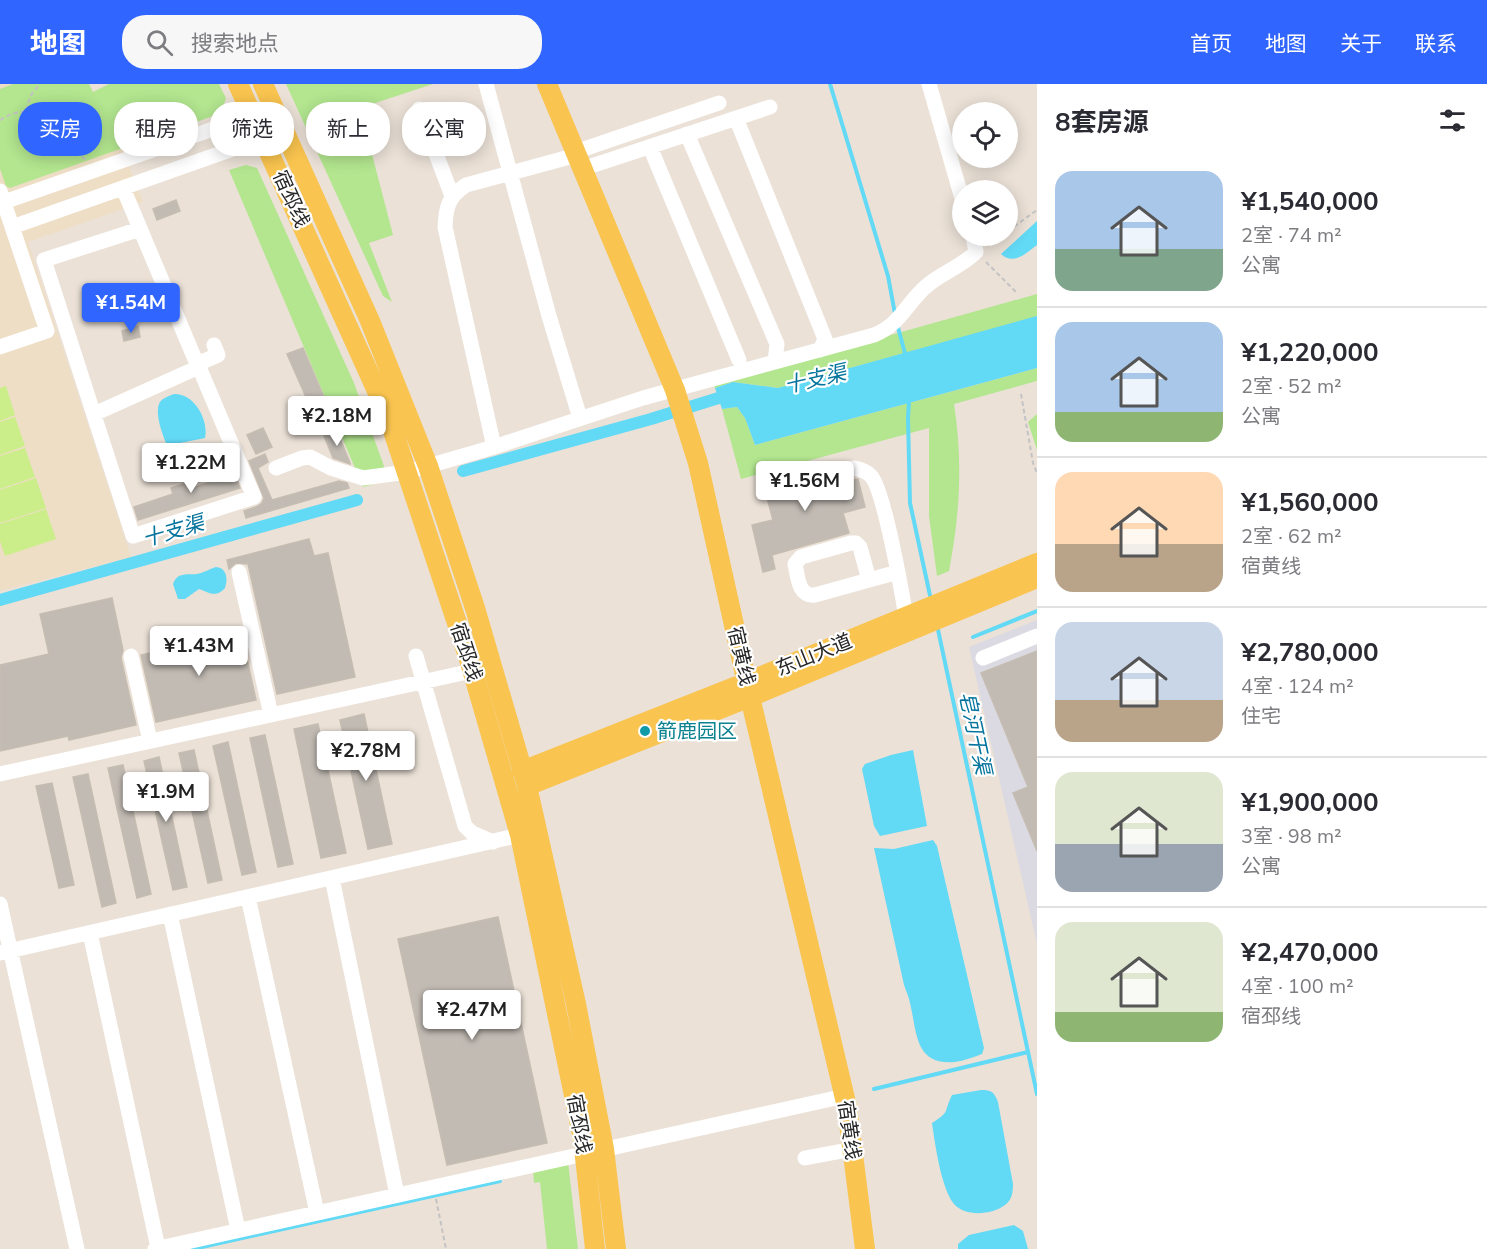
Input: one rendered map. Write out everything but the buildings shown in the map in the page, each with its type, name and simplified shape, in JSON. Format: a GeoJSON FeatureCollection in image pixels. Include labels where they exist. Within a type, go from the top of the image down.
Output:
{"type":"FeatureCollection","features":[{"type":"Feature","properties":{"kind":"main road","name":"宿邳线"},"geometry":{"type":"LineString","coordinates":[[238,84],[247,102]]}},
{"type":"Feature","properties":{"kind":"main road","name":"宿邳线"},"geometry":{"type":"LineString","coordinates":[[262,84],[370,321],[428,466],[475,608],[524,778],[576,1004],[594,1151],[595,1249]]}},
{"type":"Feature","properties":{"kind":"main road","name":"宿黄线"},"geometry":{"type":"LineString","coordinates":[[547,84],[676,394],[698,463],[748,689],[845,1096],[865,1249]]}},
{"type":"Feature","properties":{"kind":"main road","name":"宿邳线"},"geometry":{"type":"LineString","coordinates":[[272,156],[387,412],[472,671],[520,835],[616,1249]]}},
{"type":"Feature","properties":{"kind":"main road","name":"东山大道"},"geometry":{"type":"LineString","coordinates":[[748,689],[906,617],[934,613],[1037,562]]}},
{"type":"Feature","properties":{"kind":"main road","name":"东山大道"},"geometry":{"type":"LineString","coordinates":[[524,778],[934,613],[1037,578]]}},
{"type":"Feature","properties":{"kind":"street"},"geometry":{"type":"LineString","coordinates":[[486,84],[549,316],[580,418]]}},
{"type":"Feature","properties":{"kind":"street"},"geometry":{"type":"LineString","coordinates":[[929,84],[957,180]]}},
{"type":"Feature","properties":{"kind":"street"},"geometry":{"type":"LineString","coordinates":[[578,159],[719,103]]}},
{"type":"Feature","properties":{"kind":"street"},"geometry":{"type":"LineString","coordinates":[[494,447],[445,227],[447,205],[452,196],[466,185],[510,173],[650,147],[770,107]]}},
{"type":"Feature","properties":{"kind":"street"},"geometry":{"type":"LineString","coordinates":[[736,118],[825,339],[820,350]]}},
{"type":"Feature","properties":{"kind":"street"},"geometry":{"type":"LineString","coordinates":[[0,347],[47,331],[2,196],[92,171],[210,129]]}},
{"type":"Feature","properties":{"kind":"street"},"geometry":{"type":"LineString","coordinates":[[687,134],[777,344],[775,363]]}},
{"type":"Feature","properties":{"kind":"street"},"geometry":{"type":"LineString","coordinates":[[650,147],[739,360]]}},
{"type":"Feature","properties":{"kind":"street"},"geometry":{"type":"LineString","coordinates":[[12,227],[213,156]]}},
{"type":"Feature","properties":{"kind":"street"},"geometry":{"type":"LineString","coordinates":[[437,156],[452,196]]}},
{"type":"Feature","properties":{"kind":"street"},"geometry":{"type":"LineString","coordinates":[[123,188],[254,497],[133,536],[44,260],[140,229]]}},
{"type":"Feature","properties":{"kind":"street"},"geometry":{"type":"LineString","coordinates":[[276,468],[310,457],[331,468],[363,478],[407,472],[494,447],[643,398],[676,394],[874,335],[896,322],[921,291],[958,267],[976,252],[975,246]]}},
{"type":"Feature","properties":{"kind":"street"},"geometry":{"type":"LineString","coordinates":[[94,414],[218,355],[214,345]]}},
{"type":"Feature","properties":{"kind":"street"},"geometry":{"type":"LineString","coordinates":[[833,473],[854,468],[872,476],[898,572],[906,617]]}},
{"type":"Feature","properties":{"kind":"street"},"geometry":{"type":"LineString","coordinates":[[869,580],[860,547],[856,543],[801,557],[795,564],[801,587],[804,594],[808,596],[869,580],[898,572]]}},
{"type":"Feature","properties":{"kind":"street"},"geometry":{"type":"LineString","coordinates":[[239,572],[271,715]]}},
{"type":"Feature","properties":{"kind":"street"},"geometry":{"type":"LineString","coordinates":[[983,658],[1037,636]]}},
{"type":"Feature","properties":{"kind":"street"},"geometry":{"type":"LineString","coordinates":[[131,656],[150,741]]}},
{"type":"Feature","properties":{"kind":"street"},"geometry":{"type":"LineString","coordinates":[[416,657],[465,826],[472,833],[493,842]]}},
{"type":"Feature","properties":{"kind":"street"},"geometry":{"type":"LineString","coordinates":[[0,774],[472,671]]}},
{"type":"Feature","properties":{"kind":"street"},"geometry":{"type":"LineString","coordinates":[[5,952],[520,835]]}},
{"type":"Feature","properties":{"kind":"street"},"geometry":{"type":"LineString","coordinates":[[332,878],[397,1195]]}},
{"type":"Feature","properties":{"kind":"street"},"geometry":{"type":"LineString","coordinates":[[248,897],[317,1213]]}},
{"type":"Feature","properties":{"kind":"street"},"geometry":{"type":"LineString","coordinates":[[0,904],[5,952],[77,1249]]}},
{"type":"Feature","properties":{"kind":"street"},"geometry":{"type":"LineString","coordinates":[[170,914],[238,1230]]}},
{"type":"Feature","properties":{"kind":"street"},"geometry":{"type":"LineString","coordinates":[[90,933],[157,1249],[845,1096]]}},
{"type":"Feature","properties":{"kind":"street"},"geometry":{"type":"LineString","coordinates":[[805,1158],[853,1149]]}},
{"type":"Feature","properties":{"kind":"path"},"geometry":{"type":"LineString","coordinates":[[28,102],[31,94],[40,84]]}},
{"type":"Feature","properties":{"kind":"path"},"geometry":{"type":"LineString","coordinates":[[0,120],[18,113]]}},
{"type":"Feature","properties":{"kind":"path"},"geometry":{"type":"LineString","coordinates":[[82,156],[92,171]]}},
{"type":"Feature","properties":{"kind":"path"},"geometry":{"type":"LineString","coordinates":[[1018,224],[1037,210]]}},
{"type":"Feature","properties":{"kind":"path"},"geometry":{"type":"LineString","coordinates":[[976,252],[1016,292]]}},
{"type":"Feature","properties":{"kind":"path"},"geometry":{"type":"LineString","coordinates":[[1021,394],[1033,463],[1037,472]]}},
{"type":"Feature","properties":{"kind":"path"},"geometry":{"type":"LineString","coordinates":[[436,1201],[446,1249]]}},
{"type":"Feature","properties":{"kind":"shaded area"},"geometry":{"type":"Polygon","coordinates":[[[0,84],[89,84],[98,102],[18,102],[18,156],[102,156],[102,109],[114,132],[114,156],[125,156],[143,202],[28,242],[131,557],[0,591],[0,84]]]}},
{"type":"Feature","properties":{"kind":"shaded area"},"geometry":{"type":"Polygon","coordinates":[[[1037,620],[1037,944],[969,647],[1037,620]]]}},
{"type":"Feature","properties":{"kind":"green space"},"geometry":{"type":"Polygon","coordinates":[[[13,84],[89,84],[93,92],[109,84],[219,84],[226,98],[225,102],[210,102],[210,117],[198,121],[198,102],[114,102],[114,151],[102,155],[102,102],[18,102],[18,156],[100,156],[10,188],[6,186],[0,169],[0,89],[13,84]]]}},
{"type":"Feature","properties":{"kind":"green space"},"geometry":{"type":"Polygon","coordinates":[[[286,84],[433,84],[378,102],[306,102],[306,128],[286,84]]]}},
{"type":"Feature","properties":{"kind":"green space"},"geometry":{"type":"Polygon","coordinates":[[[319,156],[372,156],[393,235],[369,243],[392,302],[383,296],[319,156]]]}},
{"type":"Feature","properties":{"kind":"green space"},"geometry":{"type":"Polygon","coordinates":[[[246,165],[257,168],[354,383],[389,480],[363,487],[229,170],[246,165]]]}},
{"type":"Feature","properties":{"kind":"green space"},"geometry":{"type":"Polygon","coordinates":[[[1037,294],[1037,316],[1029,319],[778,388],[733,382],[715,388],[710,374],[777,367],[1037,294]]]}},
{"type":"Feature","properties":{"kind":"green space"},"geometry":{"type":"Polygon","coordinates":[[[1037,368],[1037,381],[954,404],[959,446],[956,529],[949,571],[937,576],[929,516],[929,428],[741,479],[722,409],[737,407],[745,418],[755,445],[1037,368]]]}},
{"type":"Feature","properties":{"kind":"green space"},"geometry":{"type":"Polygon","coordinates":[[[6,386],[15,415],[0,421],[0,388],[6,386]]]}},
{"type":"Feature","properties":{"kind":"green space"},"geometry":{"type":"Polygon","coordinates":[[[1037,414],[1037,450],[1028,422],[1037,414]]]}},
{"type":"Feature","properties":{"kind":"green space"},"geometry":{"type":"Polygon","coordinates":[[[15,417],[25,446],[0,455],[0,422],[15,417]]]}},
{"type":"Feature","properties":{"kind":"green space"},"geometry":{"type":"Polygon","coordinates":[[[25,448],[35,477],[0,489],[0,456],[25,448]]]}},
{"type":"Feature","properties":{"kind":"green space"},"geometry":{"type":"Polygon","coordinates":[[[36,478],[46,508],[0,523],[0,490],[36,478]]]}},
{"type":"Feature","properties":{"kind":"green space"},"geometry":{"type":"Polygon","coordinates":[[[46,509],[56,539],[5,556],[0,541],[0,524],[46,509]]]}},
{"type":"Feature","properties":{"kind":"green space"},"geometry":{"type":"Polygon","coordinates":[[[568,1162],[578,1249],[547,1249],[540,1182],[534,1183],[533,1169],[568,1162]]]}},
{"type":"Feature","properties":{"kind":"water"},"geometry":{"type":"Polygon","coordinates":[[[1037,221],[1037,245],[1015,259],[1001,254],[1010,246],[1018,246],[1018,238],[1037,221]]]}},
{"type":"Feature","properties":{"kind":"water"},"geometry":{"type":"Polygon","coordinates":[[[1037,316],[1037,368],[755,445],[745,418],[737,407],[722,409],[715,388],[733,382],[778,388],[1037,316]]]}},
{"type":"Feature","properties":{"kind":"water"},"geometry":{"type":"Polygon","coordinates":[[[174,394],[188,398],[194,403],[205,423],[205,438],[170,445],[166,443],[159,422],[158,406],[163,399],[174,394]]]}},
{"type":"Feature","properties":{"kind":"water"},"geometry":{"type":"Polygon","coordinates":[[[216,567],[222,569],[226,574],[226,585],[222,591],[213,594],[199,589],[185,599],[178,599],[173,584],[177,578],[216,567]]]}},
{"type":"Feature","properties":{"kind":"water"},"geometry":{"type":"Polygon","coordinates":[[[913,750],[927,826],[880,836],[874,826],[862,769],[865,764],[913,750]]]}},
{"type":"Feature","properties":{"kind":"water"},"geometry":{"type":"Polygon","coordinates":[[[933,840],[937,846],[984,1048],[982,1054],[955,1062],[942,1062],[932,1058],[920,1044],[904,985],[874,848],[894,849],[933,840]]]}},
{"type":"Feature","properties":{"kind":"water"},"geometry":{"type":"Polygon","coordinates":[[[981,1090],[992,1092],[998,1102],[1013,1184],[1012,1196],[1005,1205],[986,1213],[972,1213],[959,1208],[949,1197],[939,1165],[932,1123],[944,1114],[952,1095],[981,1090]]]}},
{"type":"Feature","properties":{"kind":"water"},"geometry":{"type":"Polygon","coordinates":[[[1014,1225],[1023,1231],[1028,1249],[958,1249],[958,1244],[969,1235],[1014,1225]]]}},
{"type":"Feature","properties":{"kind":"waterway"},"geometry":{"type":"LineString","coordinates":[[830,84],[888,276],[895,314]]}},
{"type":"Feature","properties":{"kind":"waterway"},"geometry":{"type":"LineString","coordinates":[[897,324],[906,357]]}},
{"type":"Feature","properties":{"kind":"waterway","name":"十支渠"},"geometry":{"type":"LineString","coordinates":[[463,471],[725,396],[733,397]]}},
{"type":"Feature","properties":{"kind":"waterway","name":"皂河干渠"},"geometry":{"type":"LineString","coordinates":[[909,400],[910,503],[931,600]]}},
{"type":"Feature","properties":{"kind":"waterway","name":"十支渠"},"geometry":{"type":"LineString","coordinates":[[0,600],[357,500]]}},
{"type":"Feature","properties":{"kind":"waterway"},"geometry":{"type":"LineString","coordinates":[[973,637],[1037,611]]}},
{"type":"Feature","properties":{"kind":"waterway","name":"皂河干渠"},"geometry":{"type":"LineString","coordinates":[[937,625],[1037,1094]]}},
{"type":"Feature","properties":{"kind":"waterway"},"geometry":{"type":"LineString","coordinates":[[874,1089],[1028,1052]]}},
{"type":"Feature","properties":{"kind":"waterway"},"geometry":{"type":"LineString","coordinates":[[193,1249],[500,1181]]}},
{"type":"Feature","properties":{"kind":"place","name":"箭鹿园区"},"geometry":{"type":"Point","coordinates":[645,731]}}]}
